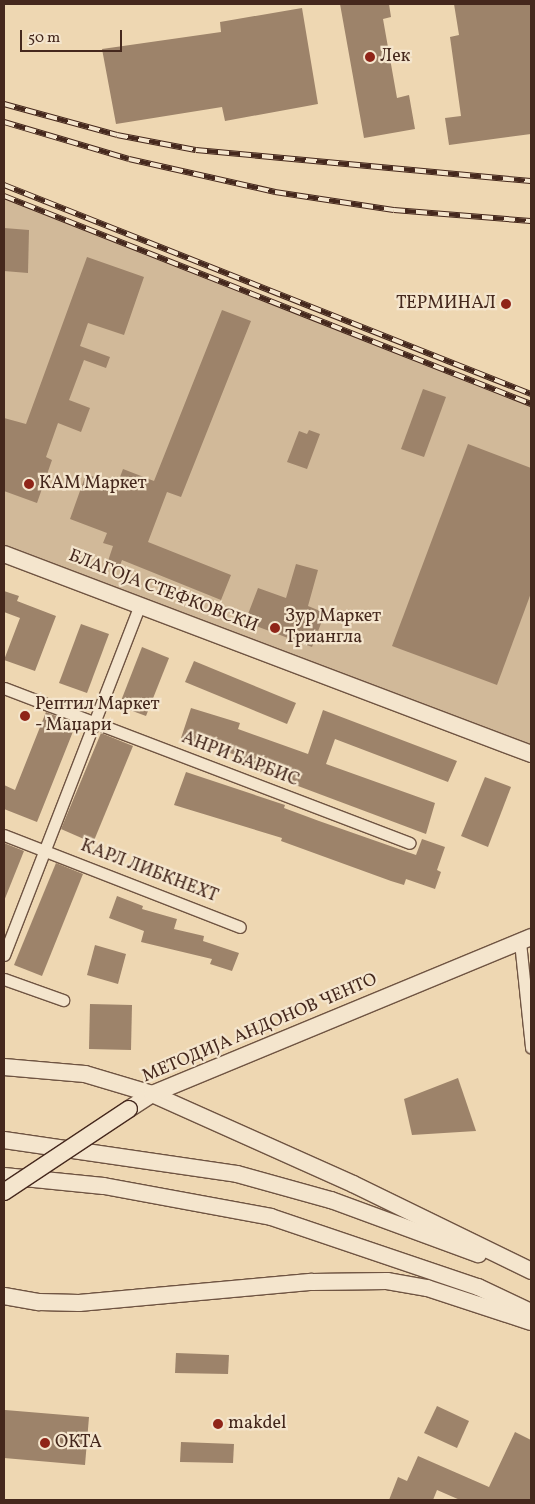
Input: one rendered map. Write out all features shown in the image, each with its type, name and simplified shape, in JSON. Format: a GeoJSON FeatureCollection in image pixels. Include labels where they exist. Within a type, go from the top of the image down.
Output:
{"type":"FeatureCollection","features":[{"type":"Feature","properties":{"kind":"street","name":"БЛАГОЈА СТЕФКОВСКИ"},"geometry":{"type":"LineString","coordinates":[[4,554],[140,604],[531,754]]}},
{"type":"Feature","properties":{"kind":"street"},"geometry":{"type":"LineString","coordinates":[[4,956],[140,604]]}},
{"type":"Feature","properties":{"kind":"street","name":"АНРИ БАРБИС"},"geometry":{"type":"LineString","coordinates":[[4,688],[409,843]]}},
{"type":"Feature","properties":{"kind":"street","name":"КАРЛ ЛИБКНЕХТ"},"geometry":{"type":"LineString","coordinates":[[4,835],[240,926]]}},
{"type":"Feature","properties":{"kind":"street","name":"МЕТОДИЈА АНДОНОВ ЧЕНТО"},"geometry":{"type":"LineString","coordinates":[[4,1192],[152,1094],[526,940],[531,1047]]}},
{"type":"Feature","properties":{"kind":"street"},"geometry":{"type":"LineString","coordinates":[[4,979],[63,1000]]}},
{"type":"Feature","properties":{"kind":"street"},"geometry":{"type":"LineString","coordinates":[[4,1067],[85,1074],[152,1094],[353,1184],[531,1270]]}},
{"type":"Feature","properties":{"kind":"street"},"geometry":{"type":"LineString","coordinates":[[4,1140],[237,1174],[331,1200],[470,1250],[531,1278]]}},
{"type":"Feature","properties":{"kind":"street"},"geometry":{"type":"LineString","coordinates":[[4,1176],[104,1186],[271,1217],[478,1287],[531,1312]]}},
{"type":"Feature","properties":{"kind":"street"},"geometry":{"type":"LineString","coordinates":[[4,1296],[39,1302],[79,1303],[312,1282],[387,1281],[427,1288],[531,1322]]}},
{"type":"Feature","properties":{"kind":"shaded area"},"geometry":{"type":"Polygon","coordinates":[[[4,196],[531,404],[531,748],[4,552],[4,196]]]}},
{"type":"Feature","properties":{"kind":"building","name":"Лек"},"geometry":{"type":"Polygon","coordinates":[[[340,4],[389,4],[391,17],[383,19],[397,98],[409,95],[415,129],[364,138],[340,4]]]}},
{"type":"Feature","properties":{"kind":"building"},"geometry":{"type":"Polygon","coordinates":[[[454,4],[531,4],[531,134],[449,145],[445,118],[461,116],[450,37],[459,35],[454,4]]]}},
{"type":"Feature","properties":{"kind":"building"},"geometry":{"type":"Polygon","coordinates":[[[302,8],[318,104],[225,121],[222,107],[116,124],[102,49],[221,32],[220,22],[302,8]]]}},
{"type":"Feature","properties":{"kind":"building"},"geometry":{"type":"Polygon","coordinates":[[[4,228],[29,230],[28,273],[4,271],[4,228]]]}},
{"type":"Feature","properties":{"kind":"building"},"geometry":{"type":"Polygon","coordinates":[[[87,257],[144,277],[124,335],[88,323],[80,346],[110,357],[106,368],[84,360],[69,400],[90,408],[81,432],[58,423],[46,457],[52,460],[37,503],[4,491],[4,418],[26,424],[87,257]]]}},
{"type":"Feature","properties":{"kind":"building"},"geometry":{"type":"Polygon","coordinates":[[[222,310],[251,321],[181,497],[167,492],[148,542],[231,575],[221,600],[122,560],[119,568],[107,564],[113,546],[103,543],[107,533],[70,519],[86,474],[117,485],[123,469],[154,481],[222,310]]]}},
{"type":"Feature","properties":{"kind":"building"},"geometry":{"type":"Polygon","coordinates":[[[423,389],[446,397],[424,457],[401,449],[423,389]]]}},
{"type":"Feature","properties":{"kind":"building"},"geometry":{"type":"Polygon","coordinates":[[[309,430],[320,434],[307,469],[287,462],[299,431],[307,434],[309,430]]]}},
{"type":"Feature","properties":{"kind":"building"},"geometry":{"type":"Polygon","coordinates":[[[468,444],[531,468],[531,593],[497,685],[392,646],[468,444]]]}},
{"type":"Feature","properties":{"kind":"building"},"geometry":{"type":"Polygon","coordinates":[[[296,564],[318,570],[308,606],[325,613],[312,647],[245,622],[258,588],[286,598],[296,564]]]}},
{"type":"Feature","properties":{"kind":"building"},"geometry":{"type":"Polygon","coordinates":[[[4,591],[19,596],[17,601],[56,616],[35,671],[4,660],[20,618],[4,612],[4,591]]]}},
{"type":"Feature","properties":{"kind":"building"},"geometry":{"type":"Polygon","coordinates":[[[81,624],[109,634],[87,693],[59,683],[81,624]]]}},
{"type":"Feature","properties":{"kind":"building"},"geometry":{"type":"Polygon","coordinates":[[[142,647],[169,658],[146,716],[119,706],[142,647]]]}},
{"type":"Feature","properties":{"kind":"building"},"geometry":{"type":"Polygon","coordinates":[[[194,661],[296,703],[287,724],[185,682],[194,661]]]}},
{"type":"Feature","properties":{"kind":"building"},"geometry":{"type":"Polygon","coordinates":[[[191,708],[240,723],[238,729],[308,754],[323,710],[457,761],[448,782],[335,739],[326,764],[435,803],[426,834],[234,762],[236,755],[181,738],[191,708]]]}},
{"type":"Feature","properties":{"kind":"building"},"geometry":{"type":"Polygon","coordinates":[[[46,712],[76,724],[37,822],[4,809],[4,785],[15,790],[46,712]]]}},
{"type":"Feature","properties":{"kind":"building"},"geometry":{"type":"Polygon","coordinates":[[[101,733],[133,746],[93,843],[61,829],[101,733]]]}},
{"type":"Feature","properties":{"kind":"building"},"geometry":{"type":"Polygon","coordinates":[[[186,772],[285,805],[284,808],[416,855],[422,839],[445,847],[437,870],[441,872],[435,889],[406,879],[404,885],[391,881],[281,841],[282,838],[174,805],[186,772]]]}},
{"type":"Feature","properties":{"kind":"building"},"geometry":{"type":"Polygon","coordinates":[[[485,777],[511,787],[488,847],[461,836],[485,777]]]}},
{"type":"Feature","properties":{"kind":"building"},"geometry":{"type":"Polygon","coordinates":[[[4,843],[24,851],[4,901],[4,843]]]}},
{"type":"Feature","properties":{"kind":"building"},"geometry":{"type":"Polygon","coordinates":[[[56,863],[83,874],[42,976],[14,965],[56,863]]]}},
{"type":"Feature","properties":{"kind":"building"},"geometry":{"type":"Polygon","coordinates":[[[117,896],[143,906],[142,909],[177,919],[174,929],[204,936],[203,941],[239,953],[232,971],[210,964],[212,959],[141,942],[144,931],[109,918],[117,896]]]}},
{"type":"Feature","properties":{"kind":"building"},"geometry":{"type":"Polygon","coordinates":[[[95,945],[126,954],[118,984],[87,975],[95,945]]]}},
{"type":"Feature","properties":{"kind":"building"},"geometry":{"type":"Polygon","coordinates":[[[90,1004],[132,1005],[131,1050],[89,1049],[90,1004]]]}},
{"type":"Feature","properties":{"kind":"building"},"geometry":{"type":"Polygon","coordinates":[[[458,1078],[476,1131],[412,1135],[404,1099],[458,1078]]]}},
{"type":"Feature","properties":{"kind":"building"},"geometry":{"type":"Polygon","coordinates":[[[176,1353],[229,1355],[228,1374],[175,1373],[176,1353]]]}},
{"type":"Feature","properties":{"kind":"building"},"geometry":{"type":"Polygon","coordinates":[[[437,1406],[469,1421],[457,1448],[424,1433],[437,1406]]]}},
{"type":"Feature","properties":{"kind":"building","name":"ОКТА"},"geometry":{"type":"Polygon","coordinates":[[[5,1410],[89,1417],[85,1465],[4,1458],[5,1410]]]}},
{"type":"Feature","properties":{"kind":"building"},"geometry":{"type":"Polygon","coordinates":[[[515,1432],[531,1440],[531,1500],[460,1500],[437,1490],[433,1500],[389,1500],[398,1477],[407,1481],[418,1456],[489,1487],[515,1432]]]}},
{"type":"Feature","properties":{"kind":"building"},"geometry":{"type":"Polygon","coordinates":[[[181,1442],[234,1444],[233,1463],[180,1462],[181,1442]]]}},
{"type":"Feature","properties":{"kind":"railway"},"geometry":{"type":"LineString","coordinates":[[4,104],[117,135],[196,150],[531,181]]}},
{"type":"Feature","properties":{"kind":"railway"},"geometry":{"type":"LineString","coordinates":[[4,122],[129,159],[275,192],[394,210],[531,221]]}},
{"type":"Feature","properties":{"kind":"railway"},"geometry":{"type":"LineString","coordinates":[[4,185],[531,394]]}},
{"type":"Feature","properties":{"kind":"railway"},"geometry":{"type":"LineString","coordinates":[[4,196],[531,404]]}},
{"type":"Feature","properties":{"kind":"place","name":"Лек"},"geometry":{"type":"Point","coordinates":[370,57]}},
{"type":"Feature","properties":{"kind":"place","name":"ТЕРМИНАЛ"},"geometry":{"type":"Point","coordinates":[506,304]}},
{"type":"Feature","properties":{"kind":"place","name":"КАМ Маркет"},"geometry":{"type":"Point","coordinates":[29,484]}},
{"type":"Feature","properties":{"kind":"place","name":"Зур Маркет Триангла"},"geometry":{"type":"Point","coordinates":[275,628]}},
{"type":"Feature","properties":{"kind":"place","name":"Рептил Маркет - Маџари"},"geometry":{"type":"Point","coordinates":[25,716]}},
{"type":"Feature","properties":{"kind":"place","name":"makdel"},"geometry":{"type":"Point","coordinates":[218,1424]}},
{"type":"Feature","properties":{"kind":"place","name":"ОКТА"},"geometry":{"type":"Point","coordinates":[45,1443]}}]}
